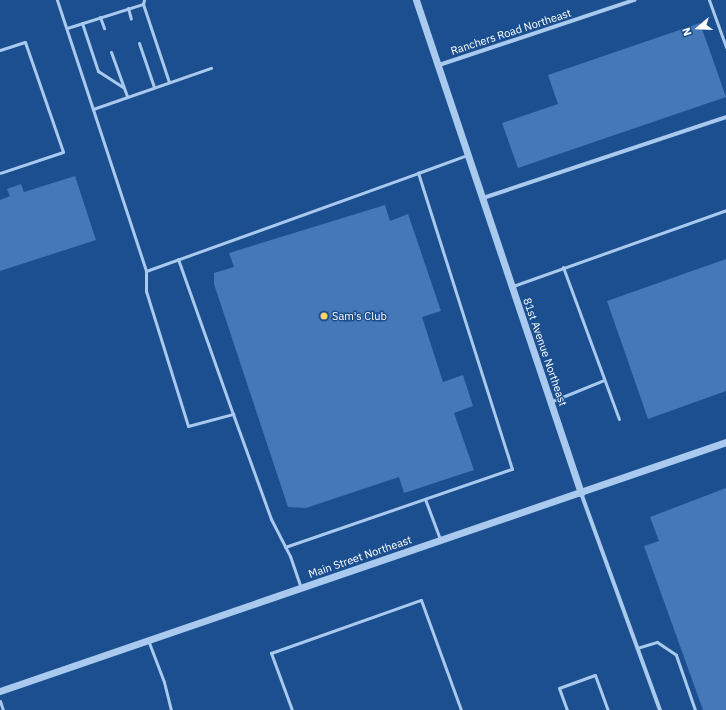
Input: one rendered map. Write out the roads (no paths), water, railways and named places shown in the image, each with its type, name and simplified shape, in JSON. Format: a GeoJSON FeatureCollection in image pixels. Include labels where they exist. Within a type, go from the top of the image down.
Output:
{"type":"FeatureCollection","features":[{"type":"Feature","properties":{"kind":"street","name":"81st Avenue Northeast"},"geometry":{"type":"LineString","coordinates":[[416,0],[581,493],[660,710]]}},
{"type":"Feature","properties":{"kind":"street","name":"Ranchers Road Northeast"},"geometry":{"type":"LineString","coordinates":[[439,65],[634,0]]}},
{"type":"Feature","properties":{"kind":"street"},"geometry":{"type":"LineString","coordinates":[[483,198],[726,118]]}},
{"type":"Feature","properties":{"kind":"street","name":"Main Street Northeast"},"geometry":{"type":"LineString","coordinates":[[0,691],[726,442]]}},
{"type":"Feature","properties":{"kind":"lane"},"geometry":{"type":"LineString","coordinates":[[57,0],[146,271],[146,292],[188,426],[233,414]]}},
{"type":"Feature","properties":{"kind":"lane"},"geometry":{"type":"LineString","coordinates":[[709,0],[726,47]]}},
{"type":"Feature","properties":{"kind":"lane"},"geometry":{"type":"LineString","coordinates":[[67,28],[143,2],[169,82]]}},
{"type":"Feature","properties":{"kind":"lane"},"geometry":{"type":"LineString","coordinates":[[128,8],[131,19]]}},
{"type":"Feature","properties":{"kind":"lane"},"geometry":{"type":"LineString","coordinates":[[100,17],[104,28]]}},
{"type":"Feature","properties":{"kind":"lane"},"geometry":{"type":"LineString","coordinates":[[82,23],[98,71],[123,87]]}},
{"type":"Feature","properties":{"kind":"lane"},"geometry":{"type":"LineString","coordinates":[[0,50],[25,42],[63,152],[0,173]]}},
{"type":"Feature","properties":{"kind":"lane"},"geometry":{"type":"LineString","coordinates":[[139,43],[154,87]]}},
{"type":"Feature","properties":{"kind":"lane"},"geometry":{"type":"LineString","coordinates":[[111,52],[127,96]]}},
{"type":"Feature","properties":{"kind":"lane"},"geometry":{"type":"LineString","coordinates":[[93,109],[211,68]]}},
{"type":"Feature","properties":{"kind":"lane"},"geometry":{"type":"LineString","coordinates":[[146,271],[468,154]]}},
{"type":"Feature","properties":{"kind":"lane"},"geometry":{"type":"LineString","coordinates":[[286,547],[512,468],[418,173]]}},
{"type":"Feature","properties":{"kind":"lane"},"geometry":{"type":"LineString","coordinates":[[511,287],[563,267],[726,210]]}},
{"type":"Feature","properties":{"kind":"lane"},"geometry":{"type":"LineString","coordinates":[[178,259],[271,519],[286,547],[301,588]]}},
{"type":"Feature","properties":{"kind":"lane"},"geometry":{"type":"LineString","coordinates":[[563,267],[619,419]]}},
{"type":"Feature","properties":{"kind":"lane"},"geometry":{"type":"LineString","coordinates":[[550,402],[604,380]]}},
{"type":"Feature","properties":{"kind":"lane"},"geometry":{"type":"LineString","coordinates":[[425,499],[441,541]]}},
{"type":"Feature","properties":{"kind":"lane"},"geometry":{"type":"LineString","coordinates":[[292,710],[271,653],[421,600],[461,710]]}},
{"type":"Feature","properties":{"kind":"lane"},"geometry":{"type":"LineString","coordinates":[[148,640],[164,682],[171,710]]}},
{"type":"Feature","properties":{"kind":"lane"},"geometry":{"type":"LineString","coordinates":[[637,648],[657,642],[676,655],[695,710]]}},
{"type":"Feature","properties":{"kind":"lane"},"geometry":{"type":"LineString","coordinates":[[567,710],[559,688],[595,675],[608,710]]}},
{"type":"Feature","properties":{"kind":"lane"},"geometry":{"type":"LineString","coordinates":[[0,701],[3,710]]}},
{"type":"Feature","properties":{"kind":"place","name":"Sam's Club"},"geometry":{"type":"Point","coordinates":[324,316]}}]}
